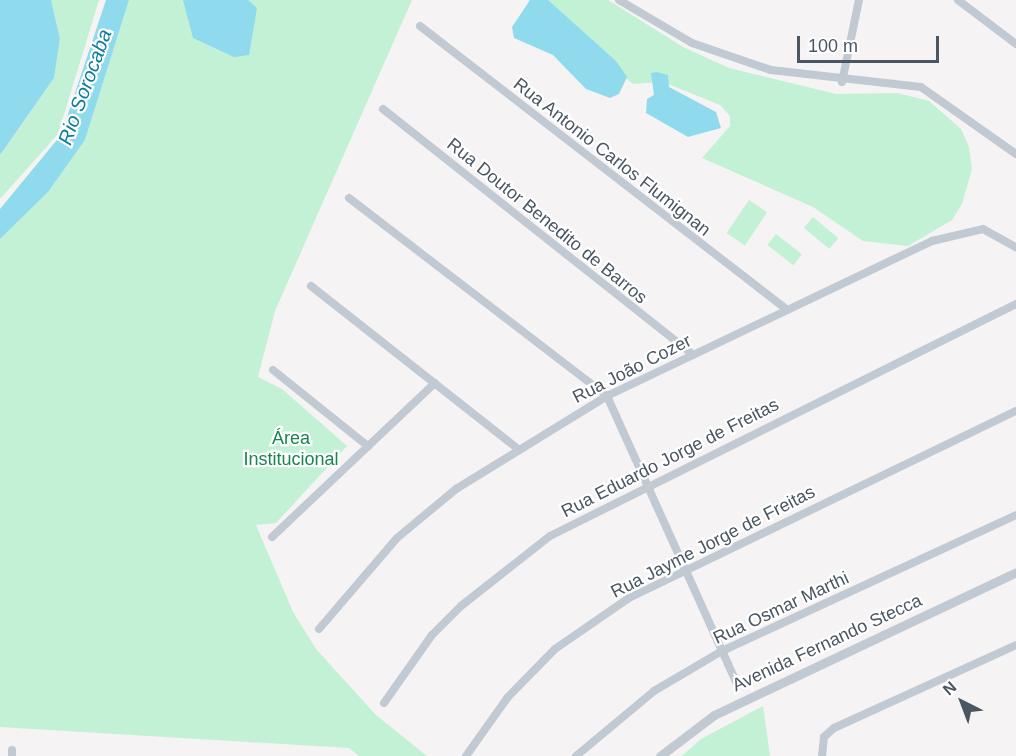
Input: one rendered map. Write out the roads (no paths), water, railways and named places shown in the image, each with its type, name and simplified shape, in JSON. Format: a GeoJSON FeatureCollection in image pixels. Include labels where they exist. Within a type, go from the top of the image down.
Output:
{"type":"FeatureCollection","features":[{"type":"Feature","properties":{"kind":"street"},"geometry":{"type":"LineString","coordinates":[[619,0],[692,43],[771,70],[842,82],[904,82],[921,87],[1016,154]]}},
{"type":"Feature","properties":{"kind":"street"},"geometry":{"type":"LineString","coordinates":[[842,82],[859,0]]}},
{"type":"Feature","properties":{"kind":"street"},"geometry":{"type":"LineString","coordinates":[[958,0],[1016,44]]}},
{"type":"Feature","properties":{"kind":"street","name":"Rua Antonio Carlos Flumignan"},"geometry":{"type":"LineString","coordinates":[[420,26],[787,310]]}},
{"type":"Feature","properties":{"kind":"street","name":"Rua Doutor Benedito de Barros"},"geometry":{"type":"LineString","coordinates":[[382,109],[693,355]]}},
{"type":"Feature","properties":{"kind":"street"},"geometry":{"type":"LineString","coordinates":[[349,198],[607,396],[736,684]]}},
{"type":"Feature","properties":{"kind":"street","name":"Rua João Cozer"},"geometry":{"type":"LineString","coordinates":[[319,629],[397,538],[517,448],[607,396],[955,233],[983,229],[1013,245],[1016,251]]}},
{"type":"Feature","properties":{"kind":"street"},"geometry":{"type":"LineString","coordinates":[[311,286],[517,448]]}},
{"type":"Feature","properties":{"kind":"street","name":"Rua Eduardo Jorge de Freitas"},"geometry":{"type":"LineString","coordinates":[[384,703],[432,635],[498,575],[550,536],[646,484],[1016,304]]}},
{"type":"Feature","properties":{"kind":"street"},"geometry":{"type":"LineString","coordinates":[[273,370],[368,446]]}},
{"type":"Feature","properties":{"kind":"street"},"geometry":{"type":"LineString","coordinates":[[272,537],[435,383]]}},
{"type":"Feature","properties":{"kind":"street","name":"Rua Jayme Jorge de Freitas"},"geometry":{"type":"LineString","coordinates":[[466,756],[508,697],[555,649],[629,598],[1016,411]]}},
{"type":"Feature","properties":{"kind":"street","name":"Rua Osmar Marthi"},"geometry":{"type":"LineString","coordinates":[[576,756],[654,691],[722,651],[1016,515]]}},
{"type":"Feature","properties":{"kind":"street","name":"Avenida Fernando Stecca"},"geometry":{"type":"LineString","coordinates":[[660,756],[714,715],[1016,572]]}},
{"type":"Feature","properties":{"kind":"street"},"geometry":{"type":"LineString","coordinates":[[822,756],[824,737],[1016,645]]}},
{"type":"Feature","properties":{"kind":"water"},"geometry":{"type":"Polygon","coordinates":[[[0,0],[51,0],[60,39],[54,78],[0,155],[0,0]]]}},
{"type":"Feature","properties":{"kind":"water","name":"Rio Sorocaba"},"geometry":{"type":"Polygon","coordinates":[[[106,0],[129,0],[85,140],[48,192],[0,239],[0,209],[61,135],[106,0]]]}},
{"type":"Feature","properties":{"kind":"water"},"geometry":{"type":"Polygon","coordinates":[[[183,0],[248,0],[257,8],[249,55],[234,57],[193,38],[183,0]]]}},
{"type":"Feature","properties":{"kind":"water"},"geometry":{"type":"Polygon","coordinates":[[[530,0],[548,0],[616,61],[627,77],[619,94],[610,98],[586,89],[553,55],[514,38],[512,27],[530,0]]]}},
{"type":"Feature","properties":{"kind":"water"},"geometry":{"type":"Polygon","coordinates":[[[651,73],[668,75],[669,87],[716,112],[721,128],[688,137],[646,113],[647,99],[654,95],[651,73]]]}},
{"type":"Feature","properties":{"kind":"park label","name":"Área Institucional"},"geometry":{"type":"Point","coordinates":[291,449]}}]}
